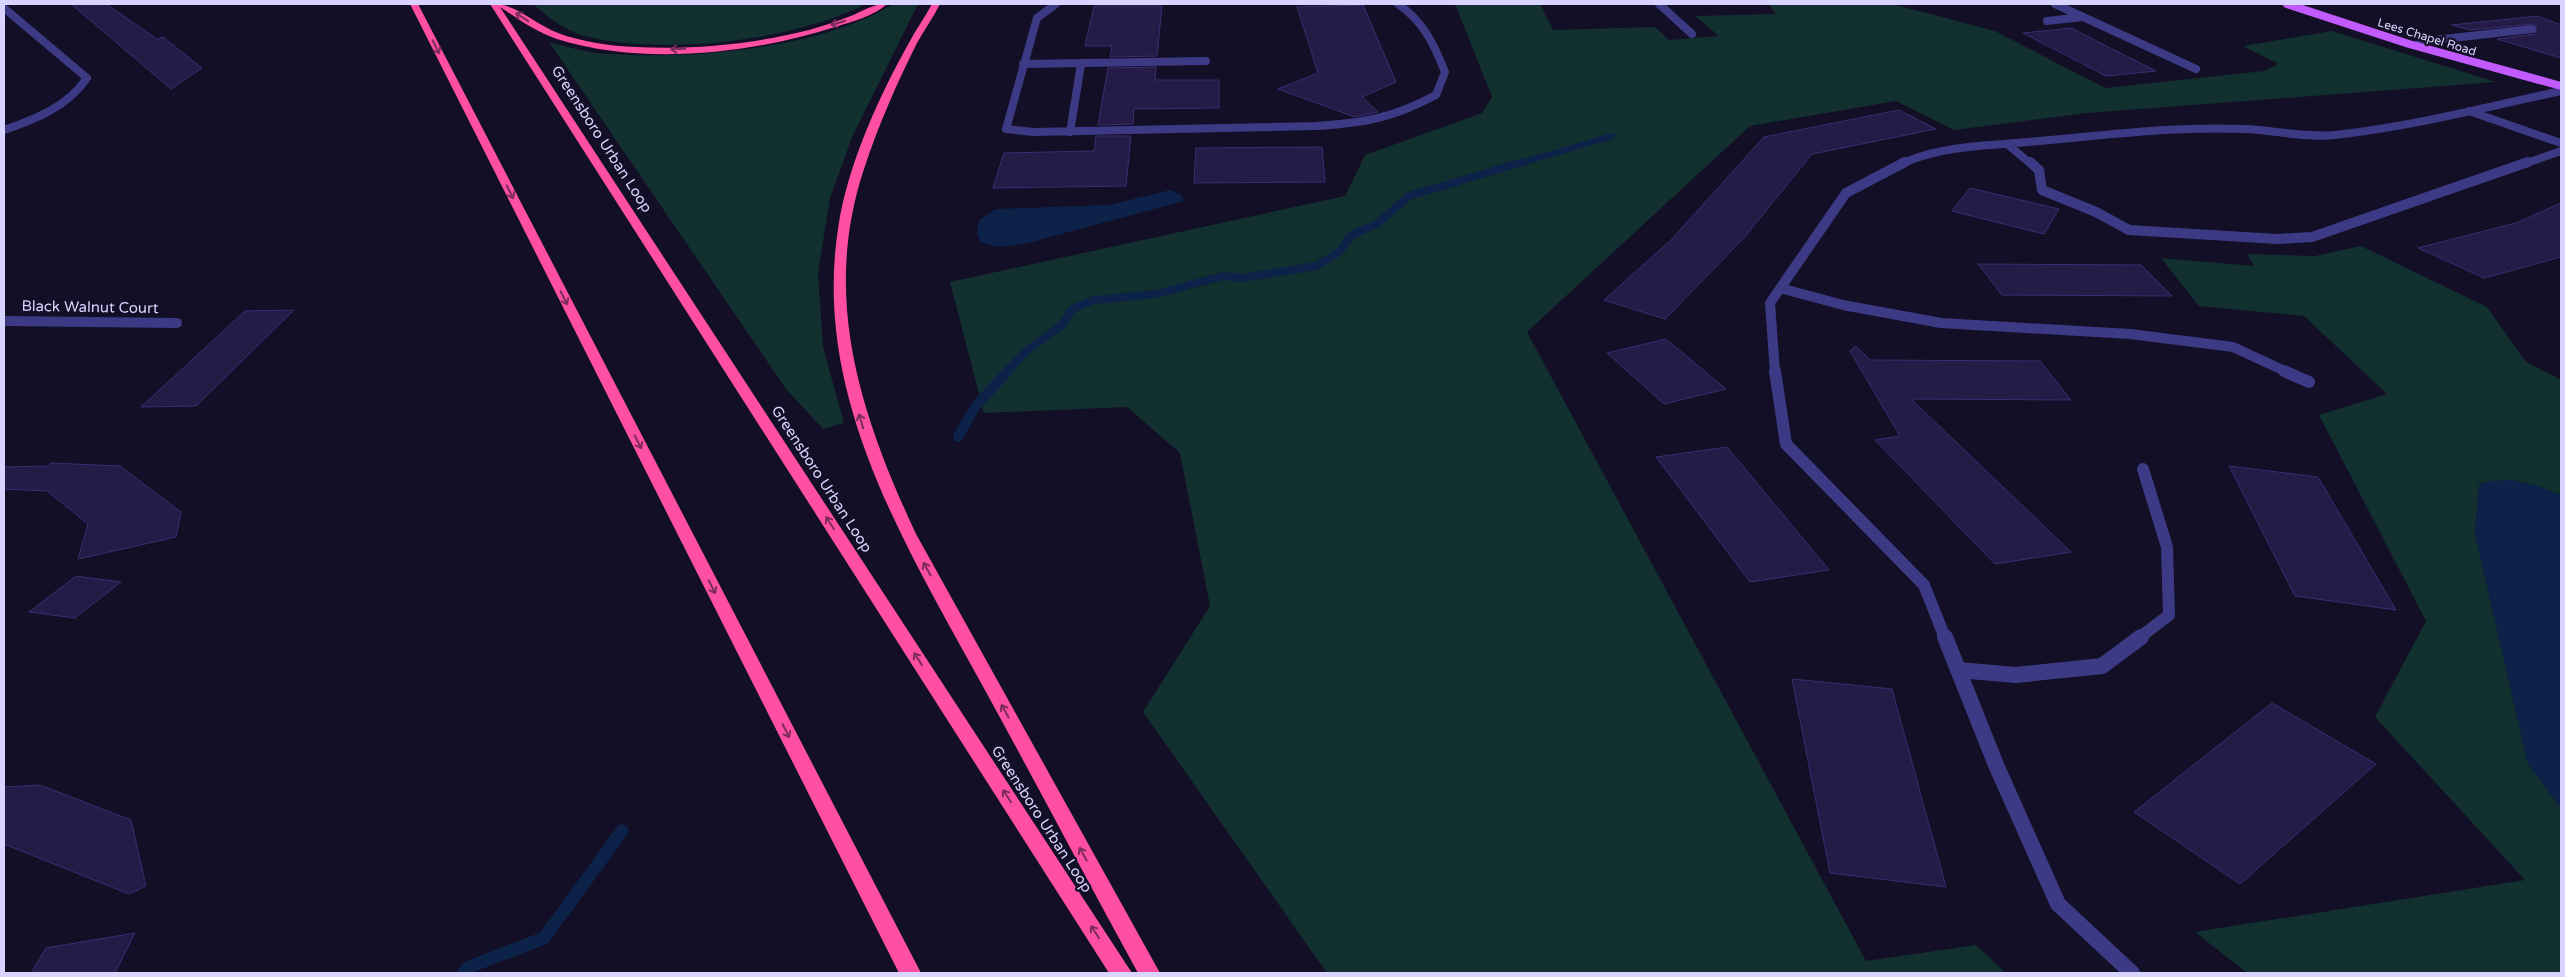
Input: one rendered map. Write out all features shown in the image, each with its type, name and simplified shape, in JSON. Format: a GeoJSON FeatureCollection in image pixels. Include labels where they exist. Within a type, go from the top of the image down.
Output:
{"type":"FeatureCollection","features":[{"type":"Feature","properties":{"kind":"highway"},"geometry":{"type":"LineString","coordinates":[[414,4],[910,973]]}},
{"type":"Feature","properties":{"kind":"highway","name":"Greensboro Urban Loop"},"geometry":{"type":"LineString","coordinates":[[494,4],[1121,973]]}},
{"type":"Feature","properties":{"kind":"highway"},"geometry":{"type":"LineString","coordinates":[[501,4],[537,27],[560,38],[613,48],[660,50],[733,46],[781,38],[845,21],[883,4]]}},
{"type":"Feature","properties":{"kind":"highway"},"geometry":{"type":"LineString","coordinates":[[936,4],[914,42],[875,125],[854,180],[846,211],[841,244],[839,290],[845,354],[854,398],[866,438],[906,530],[1149,973]]}},
{"type":"Feature","properties":{"kind":"main road","name":"Lees Chapel Road"},"geometry":{"type":"LineString","coordinates":[[2287,4],[2415,45],[2561,86]]}},
{"type":"Feature","properties":{"kind":"street"},"geometry":{"type":"LineString","coordinates":[[1056,4],[1037,18],[1006,129],[1033,132],[1070,132],[1316,126],[1357,123],[1406,111],[1436,95],[1445,72],[1430,35],[1413,12],[1398,4]]}},
{"type":"Feature","properties":{"kind":"street"},"geometry":{"type":"LineString","coordinates":[[1659,4],[1692,34]]}},
{"type":"Feature","properties":{"kind":"street"},"geometry":{"type":"LineString","coordinates":[[2055,4],[2196,69]]}},
{"type":"Feature","properties":{"kind":"street"},"geometry":{"type":"LineString","coordinates":[[4,8],[88,78],[81,89],[58,108],[4,130]]}},
{"type":"Feature","properties":{"kind":"street"},"geometry":{"type":"LineString","coordinates":[[2047,21],[2083,17]]}},
{"type":"Feature","properties":{"kind":"street"},"geometry":{"type":"LineString","coordinates":[[2415,45],[2434,40],[2532,29]]}},
{"type":"Feature","properties":{"kind":"street"},"geometry":{"type":"LineString","coordinates":[[1023,64],[1206,62]]}},
{"type":"Feature","properties":{"kind":"street"},"geometry":{"type":"LineString","coordinates":[[1070,132],[1080,64]]}},
{"type":"Feature","properties":{"kind":"street"},"geometry":{"type":"LineString","coordinates":[[2132,973],[2058,904],[1996,765],[1924,585],[1786,444],[1777,395],[1770,303],[1846,193],[1915,157],[1973,147],[2177,129],[2244,129],[2309,136],[2334,135],[2424,121],[2561,91]]}},
{"type":"Feature","properties":{"kind":"street"},"geometry":{"type":"LineString","coordinates":[[2469,111],[2561,143]]}},
{"type":"Feature","properties":{"kind":"street"},"geometry":{"type":"LineString","coordinates":[[2007,144],[2039,170],[2042,190],[2096,212],[2129,230],[2277,239],[2312,237],[2561,151]]}},
{"type":"Feature","properties":{"kind":"street"},"geometry":{"type":"LineString","coordinates":[[1780,288],[1844,305],[1941,323],[2130,334],[2233,347],[2309,382]]}},
{"type":"Feature","properties":{"kind":"street","name":"Black Walnut Court"},"geometry":{"type":"LineString","coordinates":[[4,321],[176,323]]}},
{"type":"Feature","properties":{"kind":"street"},"geometry":{"type":"LineString","coordinates":[[1958,670],[2016,675],[2102,666],[2169,615],[2167,547],[2143,469]]}},
{"type":"Feature","properties":{"kind":"green space"},"geometry":{"type":"Polygon","coordinates":[[[533,4],[866,4],[836,17],[766,36],[689,44],[651,45],[616,42],[584,36],[563,27],[533,4]]]}},
{"type":"Feature","properties":{"kind":"green space"},"geometry":{"type":"Polygon","coordinates":[[[893,4],[918,4],[853,135],[830,198],[818,273],[823,347],[844,423],[823,429],[786,389],[549,42],[597,53],[631,55],[709,53],[749,49],[790,42],[828,32],[863,20],[893,4]]]}},
{"type":"Feature","properties":{"kind":"green space"},"geometry":{"type":"Polygon","coordinates":[[[1455,4],[1540,4],[1553,30],[1655,27],[1669,40],[1719,36],[1695,16],[1776,14],[1769,4],[1892,4],[1995,31],[2105,88],[2264,71],[2279,64],[2243,46],[2332,31],[2496,82],[2087,113],[1954,130],[1896,101],[1750,126],[1527,332],[1866,961],[1976,945],[2006,973],[1327,973],[1143,712],[1210,606],[1180,453],[1127,407],[984,413],[950,282],[1345,196],[1365,155],[1482,113],[1492,97],[1455,4]]]}},
{"type":"Feature","properties":{"kind":"green space"},"geometry":{"type":"Polygon","coordinates":[[[2361,246],[2487,307],[2525,361],[2561,380],[2561,495],[2532,486],[2509,482],[2479,485],[2475,534],[2528,764],[2561,808],[2561,973],[2247,973],[2195,932],[2525,880],[2375,717],[2426,621],[2319,415],[2387,394],[2304,316],[2199,306],[2161,258],[2254,266],[2247,254],[2315,256],[2361,246]]]}},
{"type":"Feature","properties":{"kind":"water"},"geometry":{"type":"Polygon","coordinates":[[[1170,190],[1182,195],[1184,201],[1028,243],[1003,247],[991,246],[980,241],[977,233],[979,220],[996,209],[1109,205],[1170,190]]]}},
{"type":"Feature","properties":{"kind":"water"},"geometry":{"type":"Polygon","coordinates":[[[2513,480],[2541,487],[2561,495],[2561,808],[2528,764],[2475,534],[2479,485],[2489,481],[2513,480]]]}},
{"type":"Feature","properties":{"kind":"building"},"geometry":{"type":"Polygon","coordinates":[[[71,4],[106,4],[157,39],[163,37],[202,68],[171,89],[71,4]]]}},
{"type":"Feature","properties":{"kind":"building"},"geometry":{"type":"Polygon","coordinates":[[[1363,5],[1396,82],[1362,97],[1378,112],[1355,117],[1278,89],[1318,73],[1297,7],[1363,5]]]}},
{"type":"Feature","properties":{"kind":"building"},"geometry":{"type":"Polygon","coordinates":[[[1094,6],[1162,6],[1157,56],[1110,57],[1112,46],[1085,46],[1094,6]]]}},
{"type":"Feature","properties":{"kind":"building"},"geometry":{"type":"Polygon","coordinates":[[[2537,16],[2561,25],[2561,58],[2497,39],[2535,34],[2537,28],[2534,24],[2470,30],[2452,25],[2537,16]]]}},
{"type":"Feature","properties":{"kind":"building"},"geometry":{"type":"Polygon","coordinates":[[[2071,28],[2156,71],[2106,76],[2023,33],[2071,28]]]}},
{"type":"Feature","properties":{"kind":"building"},"geometry":{"type":"Polygon","coordinates":[[[1156,67],[1155,80],[1219,80],[1219,108],[1134,109],[1133,124],[1098,125],[1108,68],[1156,67]]]}},
{"type":"Feature","properties":{"kind":"building"},"geometry":{"type":"Polygon","coordinates":[[[1899,110],[1936,129],[1812,154],[1743,239],[1665,319],[1604,300],[1671,240],[1764,137],[1899,110]]]}},
{"type":"Feature","properties":{"kind":"building"},"geometry":{"type":"Polygon","coordinates":[[[1096,136],[1131,136],[1126,186],[993,188],[1004,153],[1094,151],[1096,136]]]}},
{"type":"Feature","properties":{"kind":"building"},"geometry":{"type":"Polygon","coordinates":[[[1322,147],[1325,182],[1194,183],[1196,148],[1322,147]]]}},
{"type":"Feature","properties":{"kind":"building"},"geometry":{"type":"Polygon","coordinates":[[[1970,188],[2059,209],[2044,234],[1952,211],[1970,188]]]}},
{"type":"Feature","properties":{"kind":"building"},"geometry":{"type":"Polygon","coordinates":[[[2561,203],[2561,257],[2484,278],[2418,248],[2516,223],[2561,203]]]}},
{"type":"Feature","properties":{"kind":"building"},"geometry":{"type":"Polygon","coordinates":[[[1978,264],[2141,265],[2172,296],[2002,295],[1978,264]]]}},
{"type":"Feature","properties":{"kind":"building"},"geometry":{"type":"Polygon","coordinates":[[[294,310],[196,406],[141,407],[245,311],[294,310]]]}},
{"type":"Feature","properties":{"kind":"building"},"geometry":{"type":"Polygon","coordinates":[[[1666,339],[1726,389],[1664,404],[1607,353],[1666,339]]]}},
{"type":"Feature","properties":{"kind":"building"},"geometry":{"type":"Polygon","coordinates":[[[1856,346],[1870,360],[2040,361],[2071,400],[1911,399],[2071,552],[1995,564],[1875,440],[1900,436],[1850,351],[1856,346]]]}},
{"type":"Feature","properties":{"kind":"building"},"geometry":{"type":"Polygon","coordinates":[[[1727,447],[1829,570],[1750,582],[1656,457],[1727,447]]]}},
{"type":"Feature","properties":{"kind":"building"},"geometry":{"type":"Polygon","coordinates":[[[51,463],[120,466],[181,512],[176,537],[78,559],[88,524],[47,491],[4,489],[4,467],[48,466],[51,463]]]}},
{"type":"Feature","properties":{"kind":"building"},"geometry":{"type":"Polygon","coordinates":[[[2229,466],[2318,477],[2396,610],[2295,596],[2229,466]]]}},
{"type":"Feature","properties":{"kind":"building"},"geometry":{"type":"Polygon","coordinates":[[[76,576],[121,582],[75,618],[29,612],[76,576]]]}},
{"type":"Feature","properties":{"kind":"building"},"geometry":{"type":"Polygon","coordinates":[[[1792,679],[1892,689],[1946,887],[1830,873],[1792,679]]]}},
{"type":"Feature","properties":{"kind":"building"},"geometry":{"type":"Polygon","coordinates":[[[2272,703],[2376,764],[2240,884],[2134,812],[2272,703]]]}},
{"type":"Feature","properties":{"kind":"building"},"geometry":{"type":"Polygon","coordinates":[[[40,785],[131,820],[146,886],[129,894],[4,844],[4,787],[40,785]]]}},
{"type":"Feature","properties":{"kind":"building"},"geometry":{"type":"Polygon","coordinates":[[[135,933],[115,973],[31,973],[46,948],[135,933]]]}},
{"type":"Feature","properties":{"kind":"waterway"},"geometry":{"type":"LineString","coordinates":[[1518,164],[1612,136]]}},
{"type":"Feature","properties":{"kind":"waterway"},"geometry":{"type":"LineString","coordinates":[[1007,372],[1026,351],[1061,326],[1072,309],[1094,300],[1156,294],[1223,276],[1242,278],[1316,266],[1339,252],[1351,235],[1377,224],[1409,196],[1523,162]]}},
{"type":"Feature","properties":{"kind":"waterway"},"geometry":{"type":"LineString","coordinates":[[958,437],[975,407],[1008,371]]}},
{"type":"Feature","properties":{"kind":"waterway"},"geometry":{"type":"LineString","coordinates":[[463,973],[469,967],[544,938],[622,831]]}}]}
